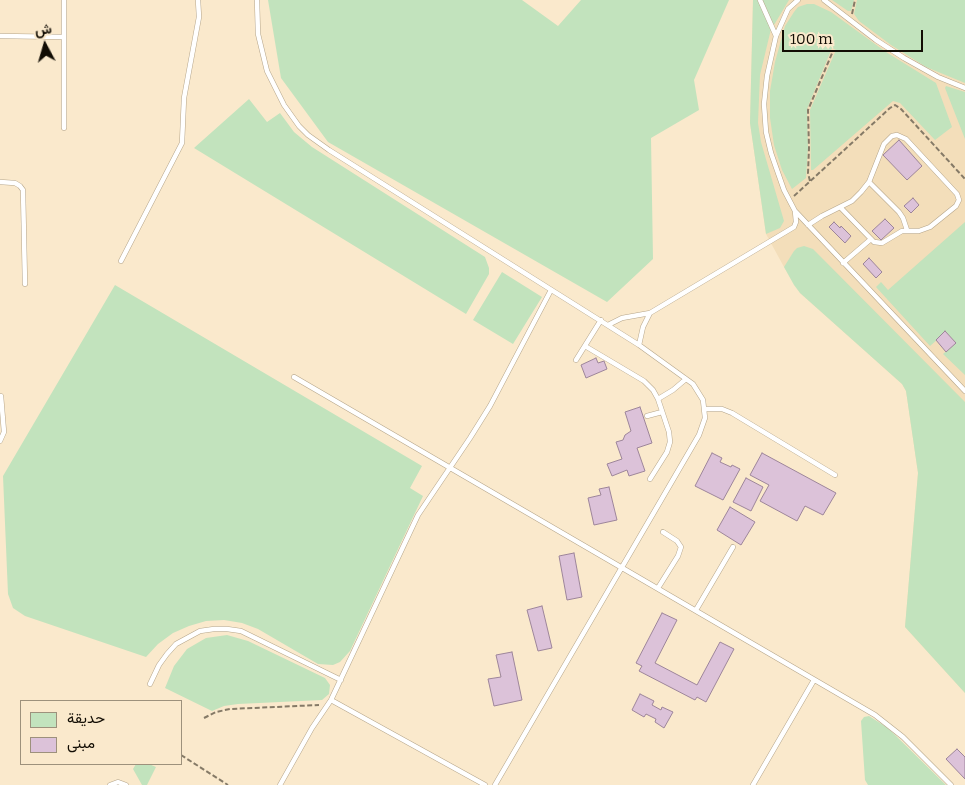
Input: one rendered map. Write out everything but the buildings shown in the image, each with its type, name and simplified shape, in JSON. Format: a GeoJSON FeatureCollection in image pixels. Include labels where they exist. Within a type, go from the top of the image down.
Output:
{"type":"FeatureCollection","features":[{"type":"Feature","properties":{"kind":"lane"},"geometry":{"type":"LineString","coordinates":[[64,0],[64,128]]}},
{"type":"Feature","properties":{"kind":"lane"},"geometry":{"type":"LineString","coordinates":[[121,261],[182,143],[184,98],[199,17],[198,0]]}},
{"type":"Feature","properties":{"kind":"lane"},"geometry":{"type":"LineString","coordinates":[[258,0],[258,34],[267,71],[284,105],[308,135],[328,150],[639,345],[686,379],[699,392],[705,409],[703,427],[699,435],[495,785]]}},
{"type":"Feature","properties":{"kind":"lane"},"geometry":{"type":"LineString","coordinates":[[760,0],[776,36]]}},
{"type":"Feature","properties":{"kind":"lane"},"geometry":{"type":"LineString","coordinates":[[798,0],[788,9],[776,36],[766,76],[764,121],[769,148],[784,190],[796,212],[965,391]]}},
{"type":"Feature","properties":{"kind":"lane"},"geometry":{"type":"LineString","coordinates":[[824,0],[876,40],[904,58],[938,77],[965,88]]}},
{"type":"Feature","properties":{"kind":"lane"},"geometry":{"type":"LineString","coordinates":[[0,36],[64,37]]}},
{"type":"Feature","properties":{"kind":"lane"},"geometry":{"type":"LineString","coordinates":[[808,225],[822,216],[841,208],[861,192],[869,182],[884,144],[892,136],[897,135],[906,139],[957,194],[960,200],[930,227],[919,231],[907,230],[894,234],[882,243],[874,242],[841,208]]}},
{"type":"Feature","properties":{"kind":"lane"},"geometry":{"type":"LineString","coordinates":[[0,182],[15,183],[23,190],[25,284]]}},
{"type":"Feature","properties":{"kind":"lane"},"geometry":{"type":"LineString","coordinates":[[869,182],[899,212],[907,230]]}},
{"type":"Feature","properties":{"kind":"lane"},"geometry":{"type":"LineString","coordinates":[[608,325],[622,318],[650,313],[790,230],[796,222],[796,212]]}},
{"type":"Feature","properties":{"kind":"lane"},"geometry":{"type":"LineString","coordinates":[[843,262],[871,239]]}},
{"type":"Feature","properties":{"kind":"lane"},"geometry":{"type":"LineString","coordinates":[[280,785],[309,732],[332,700],[418,515],[451,468],[499,390],[551,290]]}},
{"type":"Feature","properties":{"kind":"lane"},"geometry":{"type":"LineString","coordinates":[[639,345],[643,327],[650,313]]}},
{"type":"Feature","properties":{"kind":"lane"},"geometry":{"type":"LineString","coordinates":[[576,360],[601,320]]}},
{"type":"Feature","properties":{"kind":"lane"},"geometry":{"type":"LineString","coordinates":[[585,346],[644,382],[653,390],[658,399],[669,432],[670,442],[667,452],[650,479]]}},
{"type":"Feature","properties":{"kind":"lane"},"geometry":{"type":"LineString","coordinates":[[294,377],[696,610],[888,724],[951,785]]}},
{"type":"Feature","properties":{"kind":"lane"},"geometry":{"type":"LineString","coordinates":[[658,399],[686,379]]}},
{"type":"Feature","properties":{"kind":"lane"},"geometry":{"type":"LineString","coordinates":[[0,441],[4,432],[1,396]]}},
{"type":"Feature","properties":{"kind":"lane"},"geometry":{"type":"LineString","coordinates":[[705,409],[722,409],[732,413],[835,475]]}},
{"type":"Feature","properties":{"kind":"lane"},"geometry":{"type":"LineString","coordinates":[[647,416],[662,412]]}},
{"type":"Feature","properties":{"kind":"lane"},"geometry":{"type":"LineString","coordinates":[[658,588],[678,556],[681,547],[677,541],[663,532]]}},
{"type":"Feature","properties":{"kind":"lane"},"geometry":{"type":"LineString","coordinates":[[696,610],[733,547]]}},
{"type":"Feature","properties":{"kind":"lane"},"geometry":{"type":"LineString","coordinates":[[150,684],[166,654],[176,644],[200,631],[214,629],[241,631],[341,680]]}},
{"type":"Feature","properties":{"kind":"lane"},"geometry":{"type":"LineString","coordinates":[[753,785],[814,680]]}},
{"type":"Feature","properties":{"kind":"lane"},"geometry":{"type":"LineString","coordinates":[[332,700],[485,785]]}},
{"type":"Feature","properties":{"kind":"lane"},"geometry":{"type":"LineString","coordinates":[[110,785],[118,782],[126,785]]}},
{"type":"Feature","properties":{"kind":"path"},"geometry":{"type":"LineString","coordinates":[[852,21],[855,0]]}},
{"type":"Feature","properties":{"kind":"path"},"geometry":{"type":"LineString","coordinates":[[810,181],[808,174],[810,148],[808,110],[833,51]]}},
{"type":"Feature","properties":{"kind":"path"},"geometry":{"type":"LineString","coordinates":[[204,718],[223,710],[237,708],[328,705]]}},
{"type":"Feature","properties":{"kind":"path"},"geometry":{"type":"LineString","coordinates":[[182,754],[228,785]]}},
{"type":"Feature","properties":{"kind":"shaded area"},"geometry":{"type":"Polygon","coordinates":[[[753,0],[965,0],[965,693],[905,627],[918,473],[906,391],[902,384],[800,293],[766,234],[750,123],[753,0]]]}},
{"type":"Feature","properties":{"kind":"green space"},"geometry":{"type":"Polygon","coordinates":[[[268,0],[522,0],[558,26],[581,0],[729,0],[694,80],[699,110],[651,138],[653,259],[607,302],[328,142],[281,78],[268,0]]]}},
{"type":"Feature","properties":{"kind":"green space"},"geometry":{"type":"Polygon","coordinates":[[[753,0],[758,0],[771,29],[760,75],[758,123],[761,142],[784,221],[780,228],[766,234],[750,123],[753,0]]]}},
{"type":"Feature","properties":{"kind":"green space"},"geometry":{"type":"Polygon","coordinates":[[[762,0],[789,0],[774,25],[762,0]]]}},
{"type":"Feature","properties":{"kind":"green space"},"geometry":{"type":"Polygon","coordinates":[[[832,0],[854,0],[851,11],[848,11],[832,0]]]}},
{"type":"Feature","properties":{"kind":"green space"},"geometry":{"type":"Polygon","coordinates":[[[857,0],[965,0],[965,83],[926,67],[891,45],[859,21],[854,14],[857,0]]]}},
{"type":"Feature","properties":{"kind":"green space"},"geometry":{"type":"Polygon","coordinates":[[[814,4],[831,12],[886,52],[936,83],[952,127],[935,140],[900,103],[893,101],[811,170],[810,110],[836,50],[832,48],[807,109],[808,148],[806,178],[792,189],[782,170],[774,145],[770,118],[770,91],[775,62],[785,26],[798,7],[814,4]]]}},
{"type":"Feature","properties":{"kind":"green space"},"geometry":{"type":"Polygon","coordinates":[[[946,86],[965,92],[965,139],[945,88],[946,86]]]}},
{"type":"Feature","properties":{"kind":"green space"},"geometry":{"type":"Polygon","coordinates":[[[249,99],[267,122],[280,113],[294,132],[312,147],[485,257],[489,274],[466,314],[194,148],[249,99]]]}},
{"type":"Feature","properties":{"kind":"green space"},"geometry":{"type":"Polygon","coordinates":[[[965,222],[965,375],[943,354],[956,343],[946,332],[930,346],[876,287],[881,282],[888,290],[965,222]]]}},
{"type":"Feature","properties":{"kind":"green space"},"geometry":{"type":"Polygon","coordinates":[[[804,246],[813,249],[965,402],[965,693],[905,627],[918,473],[906,391],[902,384],[800,293],[794,285],[784,267],[794,251],[804,246]]]}},
{"type":"Feature","properties":{"kind":"green space"},"geometry":{"type":"Polygon","coordinates":[[[502,272],[542,297],[513,344],[473,320],[502,272]]]}},
{"type":"Feature","properties":{"kind":"green space"},"geometry":{"type":"Polygon","coordinates":[[[115,285],[422,466],[410,488],[423,496],[350,651],[340,662],[333,665],[318,664],[258,629],[242,623],[224,620],[206,621],[173,633],[158,644],[146,657],[25,616],[13,608],[8,594],[3,476],[115,285]]]}},
{"type":"Feature","properties":{"kind":"green space"},"geometry":{"type":"Polygon","coordinates":[[[227,635],[248,641],[325,678],[330,685],[329,694],[322,700],[238,704],[224,706],[212,711],[165,688],[174,666],[187,649],[206,638],[227,635]]]}},
{"type":"Feature","properties":{"kind":"green space"},"geometry":{"type":"Polygon","coordinates":[[[869,716],[888,728],[946,785],[868,785],[865,780],[861,721],[864,717],[869,716]]]}},
{"type":"Feature","properties":{"kind":"green space"},"geometry":{"type":"Polygon","coordinates":[[[135,765],[151,765],[156,767],[147,785],[142,785],[133,769],[135,765]]]}}]}
